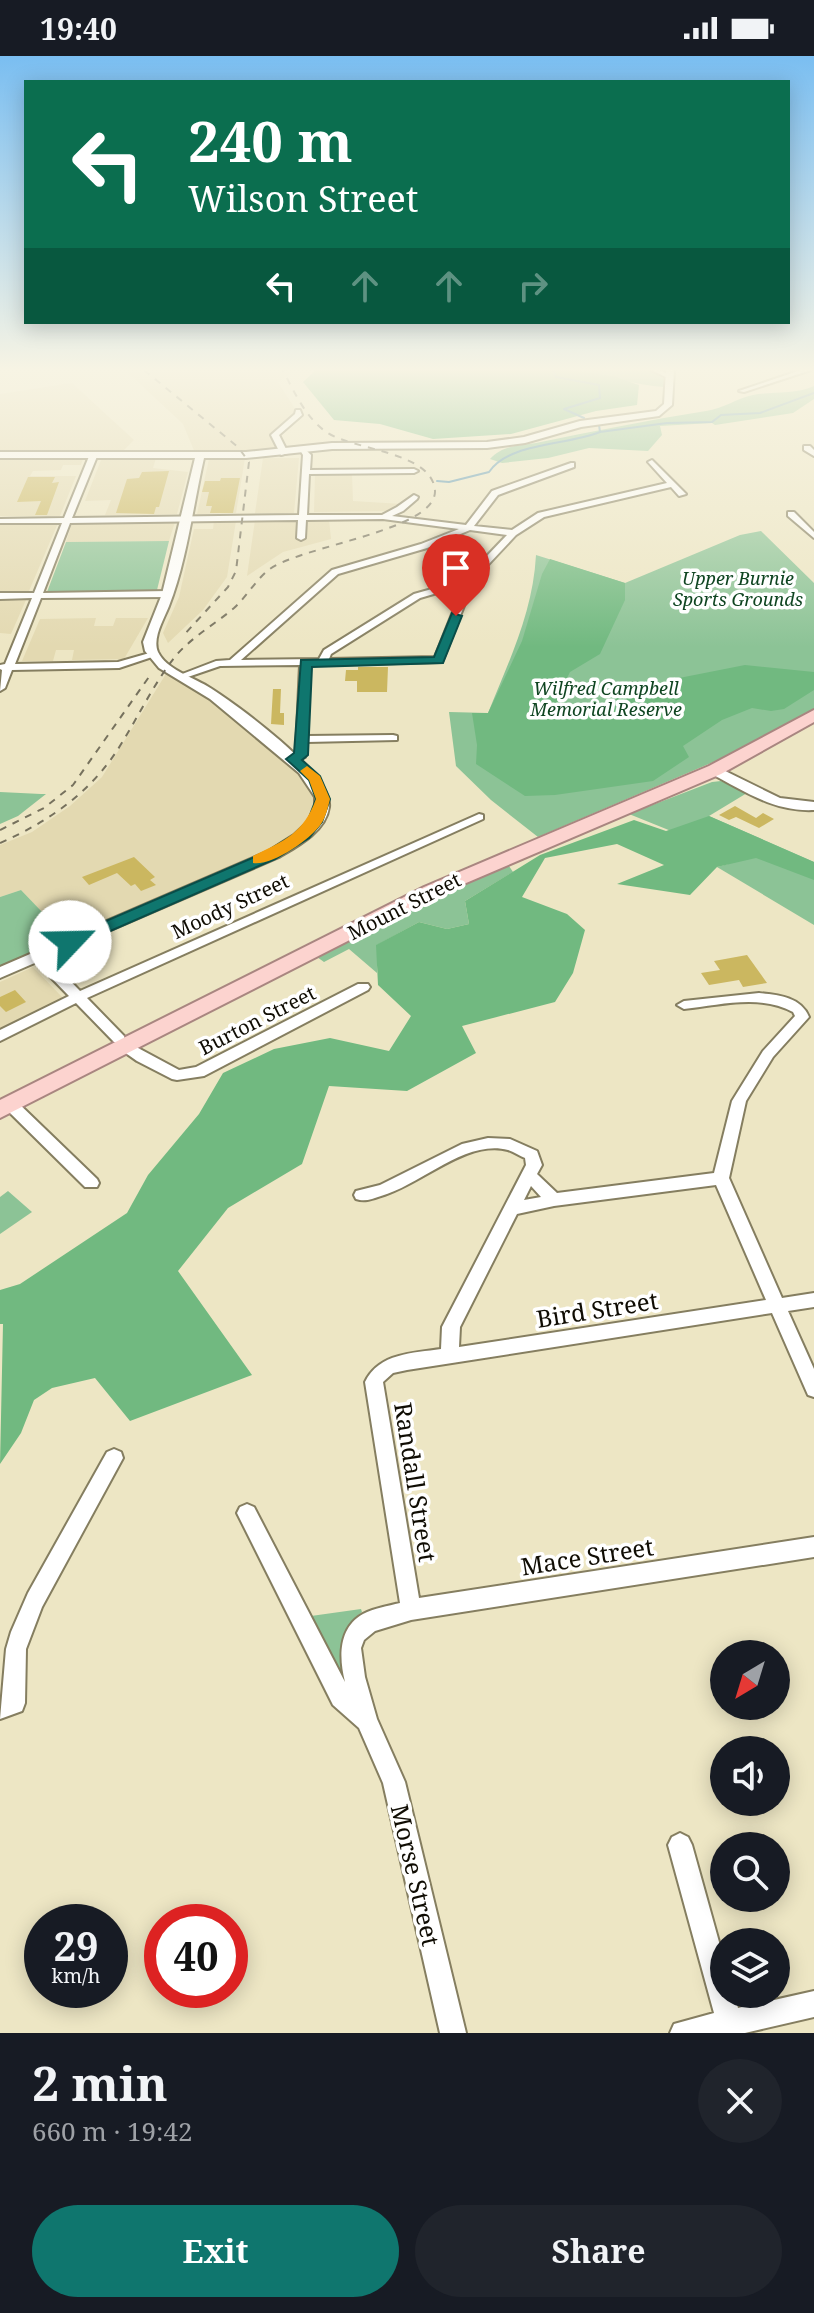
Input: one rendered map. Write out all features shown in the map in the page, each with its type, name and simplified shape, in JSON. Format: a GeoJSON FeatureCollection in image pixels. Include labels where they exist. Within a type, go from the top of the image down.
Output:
{"type":"FeatureCollection","features":[{"type":"Feature","properties":{"kind":"highway","name":"Mount Street"},"geometry":{"type":"LineString","coordinates":[[5,1107],[122,1042],[431,891],[715,770],[814,715]]}},
{"type":"Feature","properties":{"kind":"street"},"geometry":{"type":"LineString","coordinates":[[0,688],[4,667],[91,462]]}},
{"type":"Feature","properties":{"kind":"street"},"geometry":{"type":"LineString","coordinates":[[0,973],[269,856],[304,835],[315,822],[323,799],[315,779],[221,702],[153,655],[149,642],[168,594],[198,462]]}},
{"type":"Feature","properties":{"kind":"street"},"geometry":{"type":"LineString","coordinates":[[301,538],[307,462]]}},
{"type":"Feature","properties":{"kind":"street"},"geometry":{"type":"LineString","coordinates":[[652,462],[682,494]]}},
{"type":"Feature","properties":{"kind":"street"},"geometry":{"type":"LineString","coordinates":[[232,663],[335,572],[424,546],[468,528],[495,493],[571,465]]}},
{"type":"Feature","properties":{"kind":"street"},"geometry":{"type":"LineString","coordinates":[[306,472],[414,471]]}},
{"type":"Feature","properties":{"kind":"street"},"geometry":{"type":"LineString","coordinates":[[322,663],[327,652],[406,602],[467,582],[513,533],[551,512],[672,484]]}},
{"type":"Feature","properties":{"kind":"street"},"geometry":{"type":"LineString","coordinates":[[383,517],[400,509],[414,497]]}},
{"type":"Feature","properties":{"kind":"street"},"geometry":{"type":"LineString","coordinates":[[791,514],[814,536]]}},
{"type":"Feature","properties":{"kind":"street"},"geometry":{"type":"LineString","coordinates":[[0,521],[383,517],[513,533]]}},
{"type":"Feature","properties":{"kind":"street"},"geometry":{"type":"LineString","coordinates":[[182,676],[209,664],[439,660],[465,593],[457,586]]}},
{"type":"Feature","properties":{"kind":"street"},"geometry":{"type":"LineString","coordinates":[[0,596],[168,594]]}},
{"type":"Feature","properties":{"kind":"street"},"geometry":{"type":"LineString","coordinates":[[4,667],[119,665],[153,655]]}},
{"type":"Feature","properties":{"kind":"street"},"geometry":{"type":"LineString","coordinates":[[293,759],[301,755],[303,739],[305,663]]}},
{"type":"Feature","properties":{"kind":"street"},"geometry":{"type":"LineString","coordinates":[[303,739],[393,738]]}},
{"type":"Feature","properties":{"kind":"street"},"geometry":{"type":"LineString","coordinates":[[715,770],[773,801],[793,808],[814,806]]}},
{"type":"Feature","properties":{"kind":"street","name":"Moody Street"},"geometry":{"type":"LineString","coordinates":[[0,1036],[479,817]]}},
{"type":"Feature","properties":{"kind":"street","name":"Burton Street"},"geometry":{"type":"LineString","coordinates":[[38,956],[122,1042],[142,1058],[177,1075],[199,1072],[363,987]]}},
{"type":"Feature","properties":{"kind":"street"},"geometry":{"type":"LineString","coordinates":[[684,1005],[777,1000],[799,1009],[802,1017],[768,1054],[739,1101],[721,1178],[814,1389]]}},
{"type":"Feature","properties":{"kind":"street"},"geometry":{"type":"LineString","coordinates":[[5,1107],[91,1183]]}},
{"type":"Feature","properties":{"kind":"street"},"geometry":{"type":"LineString","coordinates":[[362,1195],[392,1188],[474,1145],[508,1144],[532,1155],[534,1165],[451,1327],[450,1356]]}},
{"type":"Feature","properties":{"kind":"street"},"geometry":{"type":"LineString","coordinates":[[529,1175],[554,1200]]}},
{"type":"Feature","properties":{"kind":"street"},"geometry":{"type":"LineString","coordinates":[[512,1209],[554,1200],[721,1178]]}},
{"type":"Feature","properties":{"kind":"street","name":"Bird Street"},"geometry":{"type":"LineString","coordinates":[[387,1367],[814,1300]]}},
{"type":"Feature","properties":{"kind":"street","name":"Randall Street"},"geometry":{"type":"LineString","coordinates":[[387,1367],[377,1373],[374,1382],[411,1610]]}},
{"type":"Feature","properties":{"kind":"street"},"geometry":{"type":"LineString","coordinates":[[0,1708],[14,1703],[16,1649],[35,1600],[114,1458]]}},
{"type":"Feature","properties":{"kind":"street","name":"Morse Street"},"geometry":{"type":"LineString","coordinates":[[247,1513],[341,1697],[367,1721]]}},
{"type":"Feature","properties":{"kind":"street","name":"Mace Street"},"geometry":{"type":"LineString","coordinates":[[369,1622],[411,1610],[814,1547]]}},
{"type":"Feature","properties":{"kind":"street","name":"Morse Street"},"geometry":{"type":"LineString","coordinates":[[369,1622],[356,1633],[351,1648],[354,1677],[367,1721],[394,1782],[453,2033]]}},
{"type":"Feature","properties":{"kind":"street"},"geometry":{"type":"LineString","coordinates":[[680,1845],[731,2028]]}},
{"type":"Feature","properties":{"kind":"street"},"geometry":{"type":"LineString","coordinates":[[683,2033],[731,2028],[814,2004]]}},
{"type":"Feature","properties":{"kind":"shaded area"},"geometry":{"type":"Polygon","coordinates":[[[0,462],[82,462],[81,465],[63,465],[61,470],[33,471],[30,476],[76,476],[60,516],[0,516],[0,462]]]}},
{"type":"Feature","properties":{"kind":"shaded area"},"geometry":{"type":"Polygon","coordinates":[[[100,462],[155,462],[153,468],[188,472],[177,514],[105,515],[111,500],[85,501],[100,462]]]}},
{"type":"Feature","properties":{"kind":"shaded area"},"geometry":{"type":"Polygon","coordinates":[[[208,462],[244,462],[236,513],[197,514],[208,462]]]}},
{"type":"Feature","properties":{"kind":"shaded area"},"geometry":{"type":"Polygon","coordinates":[[[262,462],[299,462],[294,513],[255,513],[262,462]]]}},
{"type":"Feature","properties":{"kind":"shaded area"},"geometry":{"type":"Polygon","coordinates":[[[352,474],[353,501],[402,504],[386,511],[314,512],[315,475],[352,474]]]}},
{"type":"Feature","properties":{"kind":"shaded area"},"geometry":{"type":"Polygon","coordinates":[[[329,519],[331,539],[283,552],[247,576],[255,520],[329,519]]]}},
{"type":"Feature","properties":{"kind":"shaded area"},"geometry":{"type":"Polygon","coordinates":[[[214,521],[236,521],[227,577],[203,610],[168,643],[163,633],[179,597],[194,529],[213,529],[214,521]]]}},
{"type":"Feature","properties":{"kind":"shaded area"},"geometry":{"type":"Polygon","coordinates":[[[175,522],[169,541],[66,542],[72,523],[175,522]]]}},
{"type":"Feature","properties":{"kind":"shaded area"},"geometry":{"type":"Polygon","coordinates":[[[58,523],[29,591],[0,591],[0,524],[58,523]]]}},
{"type":"Feature","properties":{"kind":"shaded area"},"geometry":{"type":"Polygon","coordinates":[[[0,600],[26,600],[11,634],[0,633],[0,600]]]}},
{"type":"Feature","properties":{"kind":"shaded area"},"geometry":{"type":"Polygon","coordinates":[[[96,618],[94,626],[113,626],[116,618],[148,618],[124,659],[72,660],[74,650],[56,650],[53,661],[22,661],[40,619],[96,618]]]}},
{"type":"Feature","properties":{"kind":"shaded area"},"geometry":{"type":"Polygon","coordinates":[[[169,669],[304,767],[322,807],[296,841],[70,942],[21,890],[0,897],[0,845],[32,832],[70,806],[102,777],[169,669]]]}},
{"type":"Feature","properties":{"kind":"shaded area"},"geometry":{"type":"Polygon","coordinates":[[[33,967],[63,998],[0,1028],[0,982],[33,967]]]}},
{"type":"Feature","properties":{"kind":"green space","name":"Wilfred Campbell Memorial Reserve"},"geometry":{"type":"Polygon","coordinates":[[[761,531],[814,583],[814,709],[732,754],[538,837],[491,800],[456,766],[449,712],[488,713],[525,616],[536,555],[625,583],[740,535],[761,531]]]}},
{"type":"Feature","properties":{"kind":"green space"},"geometry":{"type":"Polygon","coordinates":[[[169,541],[157,590],[47,592],[66,542],[169,541]]]}},
{"type":"Feature","properties":{"kind":"green space"},"geometry":{"type":"Polygon","coordinates":[[[550,559],[625,583],[625,600],[600,654],[570,672],[567,678],[564,713],[573,714],[616,702],[615,688],[641,691],[669,680],[745,665],[814,672],[814,690],[784,709],[771,711],[752,708],[722,720],[683,746],[689,757],[653,781],[555,795],[525,796],[476,764],[477,745],[472,713],[488,713],[522,641],[542,574],[550,559]]]}},
{"type":"Feature","properties":{"kind":"green space"},"geometry":{"type":"Polygon","coordinates":[[[721,781],[747,793],[709,816],[814,862],[814,925],[717,867],[728,864],[681,835],[629,814],[721,781]]]}},
{"type":"Feature","properties":{"kind":"green space"},"geometry":{"type":"Polygon","coordinates":[[[0,792],[46,794],[18,816],[0,824],[0,792]]]}},
{"type":"Feature","properties":{"kind":"green space"},"geometry":{"type":"Polygon","coordinates":[[[709,816],[814,862],[814,880],[756,858],[717,867],[690,895],[617,884],[664,865],[617,844],[545,858],[522,897],[567,914],[585,930],[573,973],[555,1002],[462,1026],[476,1053],[407,1091],[329,1086],[302,1164],[228,1208],[178,1271],[252,1375],[130,1421],[95,1378],[52,1388],[34,1400],[21,1433],[0,1464],[3,1324],[0,1324],[0,1290],[20,1284],[127,1213],[148,1175],[199,1114],[223,1073],[274,1049],[330,1038],[389,1051],[411,1016],[378,985],[376,945],[419,922],[447,929],[469,924],[465,901],[540,855],[634,820],[666,831],[709,816]]]}},
{"type":"Feature","properties":{"kind":"green space"},"geometry":{"type":"Polygon","coordinates":[[[509,866],[513,872],[465,901],[469,924],[447,929],[419,922],[377,945],[377,973],[349,949],[324,962],[317,957],[435,897],[509,866]]]}},
{"type":"Feature","properties":{"kind":"green space"},"geometry":{"type":"Polygon","coordinates":[[[21,890],[67,938],[0,967],[0,897],[21,890]]]}},
{"type":"Feature","properties":{"kind":"green space"},"geometry":{"type":"Polygon","coordinates":[[[8,1191],[32,1212],[0,1234],[0,1197],[8,1191]]]}},
{"type":"Feature","properties":{"kind":"green space"},"geometry":{"type":"Polygon","coordinates":[[[361,1609],[362,1612],[347,1628],[341,1646],[348,1687],[311,1625],[311,1616],[361,1609]]]}},
{"type":"Feature","properties":{"kind":"building"},"geometry":{"type":"Polygon","coordinates":[[[169,471],[159,507],[156,507],[154,514],[116,513],[127,479],[139,478],[142,472],[169,471]]]}},
{"type":"Feature","properties":{"kind":"building"},"geometry":{"type":"Polygon","coordinates":[[[28,477],[55,477],[52,483],[59,482],[47,515],[35,515],[41,501],[17,502],[28,477]]]}},
{"type":"Feature","properties":{"kind":"building"},"geometry":{"type":"Polygon","coordinates":[[[221,478],[240,478],[233,513],[210,513],[212,506],[206,506],[209,492],[202,492],[205,481],[220,481],[221,478]]]}},
{"type":"Feature","properties":{"kind":"building"},"geometry":{"type":"Polygon","coordinates":[[[358,667],[388,667],[387,692],[357,692],[357,681],[345,681],[346,670],[358,670],[358,667]]]}},
{"type":"Feature","properties":{"kind":"building"},"geometry":{"type":"Polygon","coordinates":[[[273,689],[281,689],[280,713],[284,713],[284,725],[271,724],[273,689]]]}},
{"type":"Feature","properties":{"kind":"building"},"geometry":{"type":"Polygon","coordinates":[[[735,806],[756,818],[763,813],[774,819],[759,828],[736,817],[729,820],[719,815],[735,806]]]}},
{"type":"Feature","properties":{"kind":"building"},"geometry":{"type":"Polygon","coordinates":[[[134,857],[155,877],[150,880],[156,885],[141,891],[117,873],[89,885],[82,877],[134,857]]]}},
{"type":"Feature","properties":{"kind":"building"},"geometry":{"type":"Polygon","coordinates":[[[747,955],[767,983],[743,987],[739,980],[709,985],[701,973],[720,970],[714,961],[747,955]]]}},
{"type":"Feature","properties":{"kind":"building"},"geometry":{"type":"Polygon","coordinates":[[[84,957],[96,969],[78,977],[66,965],[84,957]]]}},
{"type":"Feature","properties":{"kind":"building"},"geometry":{"type":"Polygon","coordinates":[[[15,990],[26,1002],[6,1012],[0,1006],[0,997],[15,990]]]}},
{"type":"Feature","properties":{"kind":"waterway"},"geometry":{"type":"LineString","coordinates":[[437,481],[449,482],[489,472],[498,462]]}},
{"type":"Feature","properties":{"kind":"railway"},"geometry":{"type":"LineString","coordinates":[[182,637],[228,587],[236,571],[249,462]]}},
{"type":"Feature","properties":{"kind":"railway"},"geometry":{"type":"LineString","coordinates":[[0,843],[54,814],[85,789],[112,759],[174,658],[234,608],[266,572],[304,554],[389,528],[413,517],[429,505],[435,491],[431,478],[411,462]]}},
{"type":"Feature","properties":{"kind":"railway"},"geometry":{"type":"LineString","coordinates":[[0,830],[44,808],[73,785],[151,674]]}},
{"type":"Feature","properties":{"kind":"slow traffic"},"geometry":{"type":"LineString","coordinates":[[259,860],[296,841],[315,822],[323,799],[321,789],[307,771]]}},
{"type":"Feature","properties":{"kind":"route"},"geometry":{"type":"LineString","coordinates":[[70,942],[269,856],[304,835],[315,822],[323,799],[315,779],[293,759],[301,755],[305,663],[439,660],[456,616]]}},
{"type":"Feature","properties":{"kind":"park label","name":"Upper Burnie Sports Grounds"},"geometry":{"type":"Point","coordinates":[738,588]}}]}
